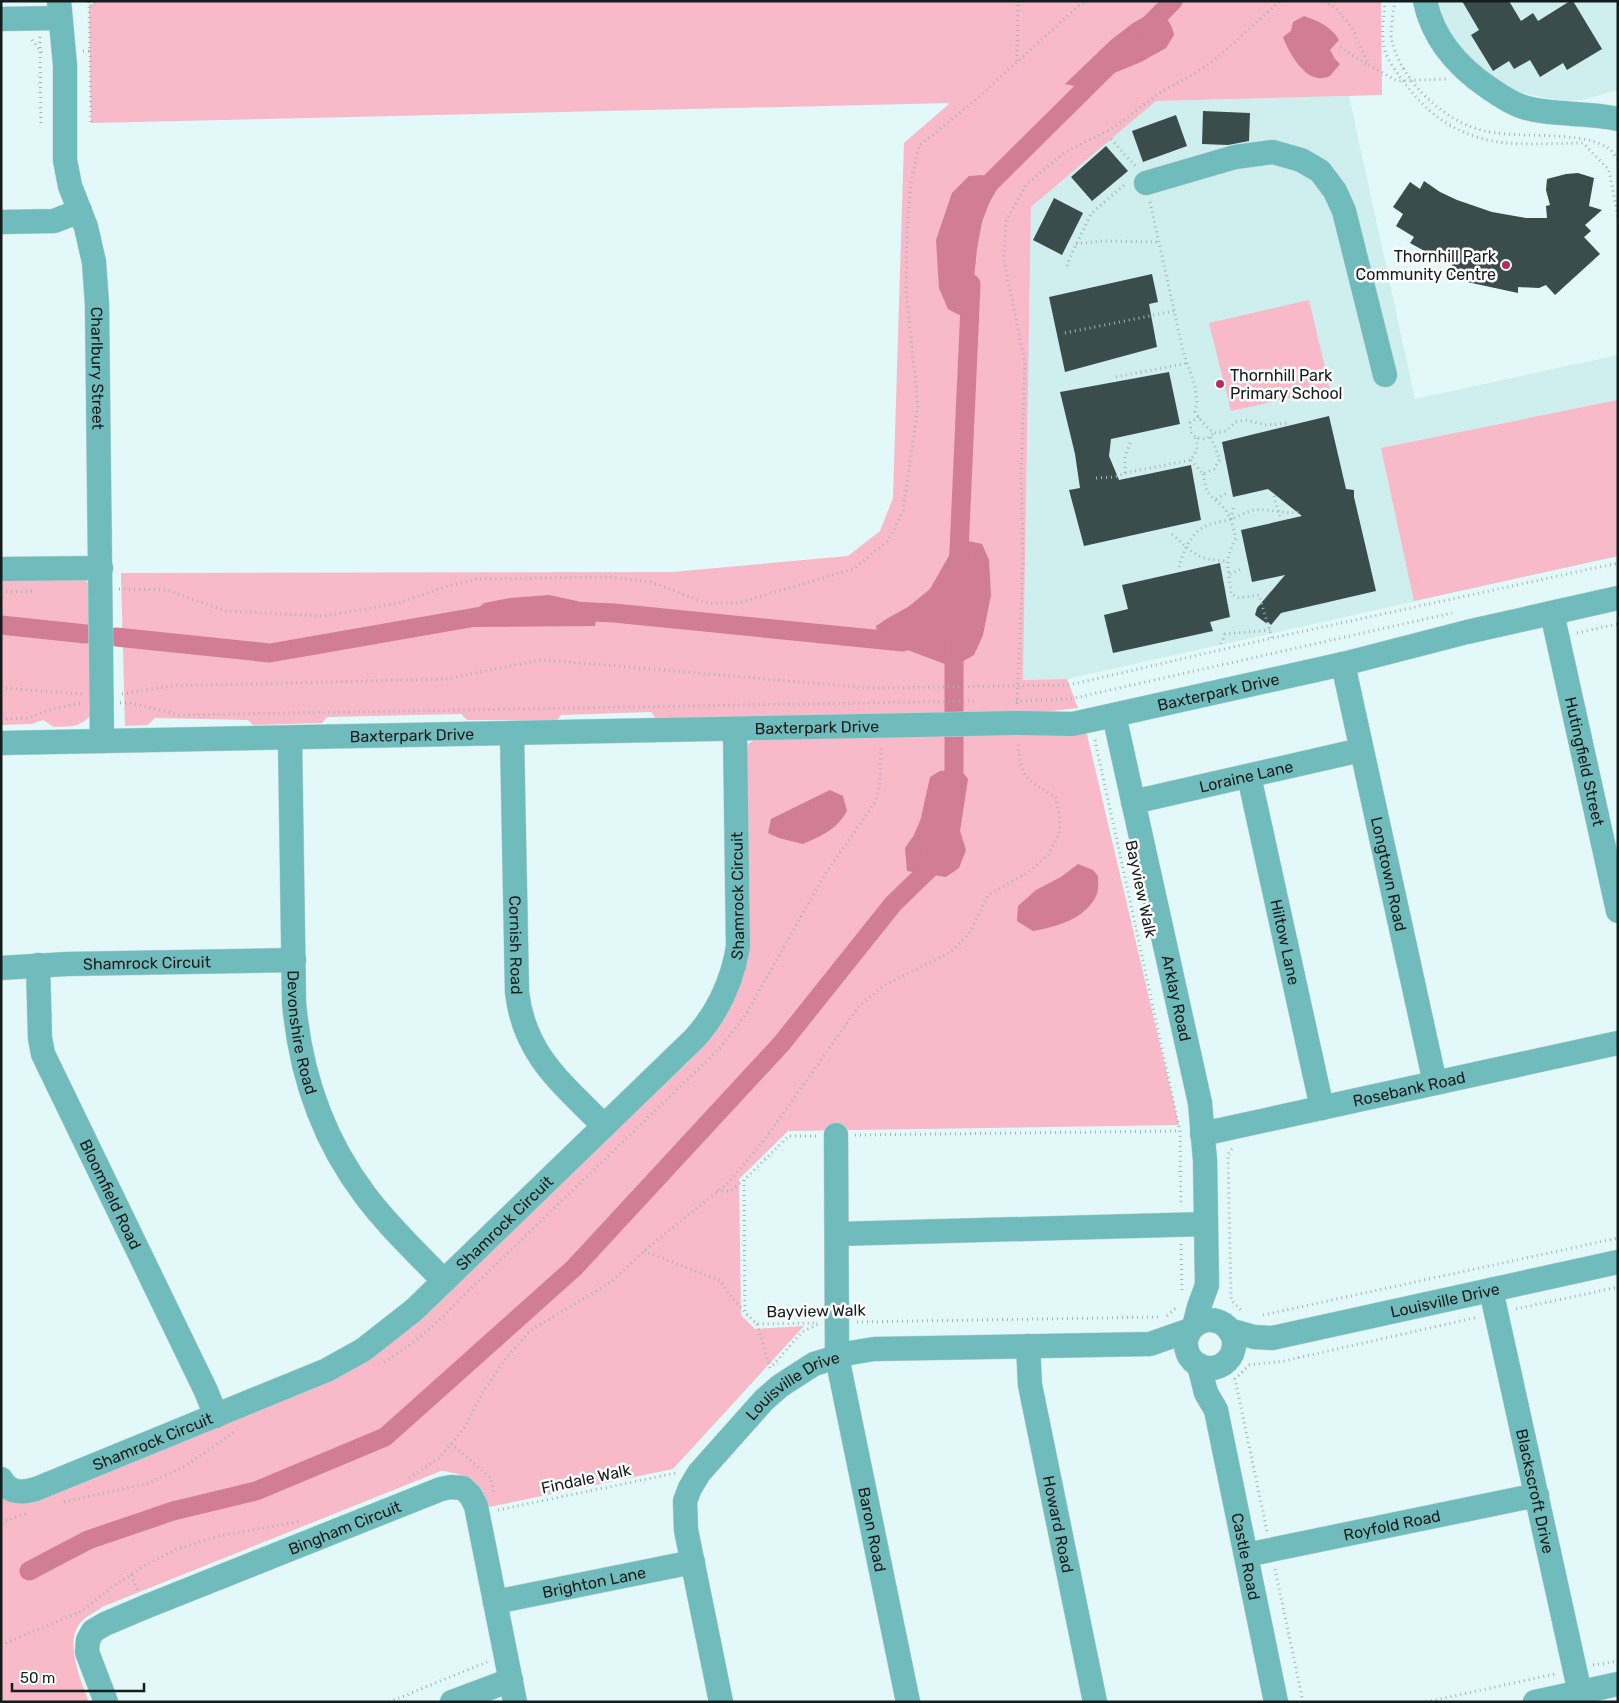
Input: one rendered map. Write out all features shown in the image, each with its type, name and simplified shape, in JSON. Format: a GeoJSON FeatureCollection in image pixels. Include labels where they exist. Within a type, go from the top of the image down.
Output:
{"type":"FeatureCollection","features":[{"type":"Feature","properties":{"kind":"street"},"geometry":{"type":"LineString","coordinates":[[1425,1],[1438,38],[1455,60],[1473,77],[1498,94],[1523,107],[1554,113],[1618,101]]}},
{"type":"Feature","properties":{"kind":"street"},"geometry":{"type":"LineString","coordinates":[[1,19],[53,12]]}},
{"type":"Feature","properties":{"kind":"street","name":"Charlbury Street"},"geometry":{"type":"LineString","coordinates":[[53,12],[65,65],[65,160],[70,186],[86,227],[94,262],[97,304],[102,741]]}},
{"type":"Feature","properties":{"kind":"street"},"geometry":{"type":"LineString","coordinates":[[1567,112],[1618,120]]}},
{"type":"Feature","properties":{"kind":"street"},"geometry":{"type":"LineString","coordinates":[[1143,177],[1236,157],[1273,152],[1301,160],[1320,172],[1335,191],[1344,211],[1385,375]]}},
{"type":"Feature","properties":{"kind":"street"},"geometry":{"type":"LineString","coordinates":[[1,222],[54,221],[80,211]]}},
{"type":"Feature","properties":{"kind":"street"},"geometry":{"type":"LineString","coordinates":[[1,569],[101,579]]}},
{"type":"Feature","properties":{"kind":"street","name":"Baxterpark Drive"},"geometry":{"type":"LineString","coordinates":[[1,743],[882,727],[1017,712],[1073,724],[1343,664],[1467,632],[1618,598]]}},
{"type":"Feature","properties":{"kind":"street","name":"Hutingfield Street"},"geometry":{"type":"LineString","coordinates":[[1552,613],[1618,911]]}},
{"type":"Feature","properties":{"kind":"street","name":"Longtown Road"},"geometry":{"type":"LineString","coordinates":[[1343,664],[1435,1083]]}},
{"type":"Feature","properties":{"kind":"street","name":"Arklay Road"},"geometry":{"type":"LineString","coordinates":[[1114,715],[1200,1104],[1191,1133],[1205,1160],[1207,1285],[1192,1328]]}},
{"type":"Feature","properties":{"kind":"street","name":"Shamrock Circuit"},"geometry":{"type":"LineString","coordinates":[[1,1479],[13,1491],[25,1492],[31,1490],[310,1378],[350,1357],[400,1323],[707,1025],[731,979],[738,947],[735,730]]}},
{"type":"Feature","properties":{"kind":"street","name":"Cornish Road"},"geometry":{"type":"LineString","coordinates":[[512,734],[517,992],[521,1016],[529,1040],[544,1064],[604,1126]]}},
{"type":"Feature","properties":{"kind":"street","name":"Devonshire Road"},"geometry":{"type":"LineString","coordinates":[[290,738],[294,1002],[303,1062],[314,1101],[332,1142],[350,1175],[390,1226],[444,1281]]}},
{"type":"Feature","properties":{"kind":"street","name":"Loraine Lane"},"geometry":{"type":"LineString","coordinates":[[1133,802],[1361,750]]}},
{"type":"Feature","properties":{"kind":"street","name":"Hiltow Lane"},"geometry":{"type":"LineString","coordinates":[[1249,776],[1322,1108]]}},
{"type":"Feature","properties":{"kind":"street","name":"Shamrock Circuit"},"geometry":{"type":"LineString","coordinates":[[1,968],[38,965],[294,960]]}},
{"type":"Feature","properties":{"kind":"street","name":"Bloomfield Road"},"geometry":{"type":"LineString","coordinates":[[38,965],[40,1038],[43,1054],[206,1391],[216,1416]]}},
{"type":"Feature","properties":{"kind":"street","name":"Rosebank Road"},"geometry":{"type":"LineString","coordinates":[[1191,1133],[1322,1108],[1618,1043]]}},
{"type":"Feature","properties":{"kind":"street","name":"Baron Road"},"geometry":{"type":"LineString","coordinates":[[836,1135],[837,1234],[829,1323],[908,1702]]}},
{"type":"Feature","properties":{"kind":"street"},"geometry":{"type":"LineString","coordinates":[[837,1234],[1206,1224]]}},
{"type":"Feature","properties":{"kind":"street","name":"Louisville Drive"},"geometry":{"type":"LineString","coordinates":[[1227,1360],[1272,1338],[1618,1262]]}},
{"type":"Feature","properties":{"kind":"street","name":"Arklay Road"},"geometry":{"type":"LineString","coordinates":[[1207,1285],[1224,1326]]}},
{"type":"Feature","properties":{"kind":"street","name":"Blackscroft Drive"},"geometry":{"type":"LineString","coordinates":[[1491,1290],[1580,1693]]}},
{"type":"Feature","properties":{"kind":"street"},"geometry":{"type":"LineString","coordinates":[[1212,1320],[1224,1326],[1233,1342],[1233,1350],[1227,1360],[1216,1367],[1207,1368],[1196,1363],[1188,1354],[1186,1346],[1187,1337],[1192,1328],[1204,1321],[1212,1320]]}},
{"type":"Feature","properties":{"kind":"street","name":"Louisville Drive"},"geometry":{"type":"LineString","coordinates":[[1224,1326],[1254,1337],[1272,1338]]}},
{"type":"Feature","properties":{"kind":"street","name":"Louisville Drive"},"geometry":{"type":"LineString","coordinates":[[721,1702],[686,1530],[685,1501],[699,1473],[764,1400],[780,1386],[814,1364],[874,1349],[1150,1344],[1192,1328]]}},
{"type":"Feature","properties":{"kind":"street","name":"Louisville Drive"},"geometry":{"type":"LineString","coordinates":[[1150,1344],[1196,1363]]}},
{"type":"Feature","properties":{"kind":"street","name":"Howard Road"},"geometry":{"type":"LineString","coordinates":[[1028,1346],[1030,1384],[1095,1702]]}},
{"type":"Feature","properties":{"kind":"street","name":"Castle Road"},"geometry":{"type":"LineString","coordinates":[[1216,1410],[1223,1389],[1227,1360]]}},
{"type":"Feature","properties":{"kind":"street","name":"Castle Road"},"geometry":{"type":"LineString","coordinates":[[1196,1363],[1206,1393],[1216,1410],[1276,1702]]}},
{"type":"Feature","properties":{"kind":"street","name":"Bingham Circuit"},"geometry":{"type":"LineString","coordinates":[[106,1702],[87,1652],[88,1640],[93,1631],[113,1620],[440,1489],[451,1487],[463,1488],[471,1496],[476,1506],[495,1602],[506,1689]]}},
{"type":"Feature","properties":{"kind":"street","name":"Royfold Road"},"geometry":{"type":"LineString","coordinates":[[1246,1555],[1537,1495]]}},
{"type":"Feature","properties":{"kind":"street","name":"Brighton Lane"},"geometry":{"type":"LineString","coordinates":[[495,1602],[693,1562]]}},
{"type":"Feature","properties":{"kind":"street"},"geometry":{"type":"LineString","coordinates":[[1535,1702],[1618,1684]]}},
{"type":"Feature","properties":{"kind":"street"},"geometry":{"type":"LineString","coordinates":[[452,1702],[506,1689]]}},
{"type":"Feature","properties":{"kind":"path"},"geometry":{"type":"LineString","coordinates":[[89,7],[95,1]]}},
{"type":"Feature","properties":{"kind":"path"},"geometry":{"type":"LineString","coordinates":[[1017,62],[1018,1]]}},
{"type":"Feature","properties":{"kind":"path"},"geometry":{"type":"LineString","coordinates":[[101,579],[167,590],[226,611],[324,616],[399,603],[445,587],[476,579],[611,577],[652,582],[706,603],[738,603],[853,569],[888,541],[903,511],[918,406],[906,290],[907,232],[918,146],[973,102],[1084,1]]}},
{"type":"Feature","properties":{"kind":"path"},"geometry":{"type":"LineString","coordinates":[[402,1481],[438,1458],[451,1444],[465,1427],[483,1392],[506,1358],[531,1330],[611,1282],[644,1250],[728,1183],[765,1139],[859,1006],[885,985],[951,952],[969,934],[988,895],[1028,872],[1048,856],[1059,834],[1060,818],[1056,797],[1036,786],[1024,775],[1019,760],[1017,686],[1023,558],[1021,471],[1025,363],[1004,260],[1006,220],[1027,184],[1065,152],[1113,128],[1161,92],[1192,75],[1217,58],[1280,1]]}},
{"type":"Feature","properties":{"kind":"path"},"geometry":{"type":"LineString","coordinates":[[1324,1],[1336,8],[1352,28],[1369,65]]}},
{"type":"Feature","properties":{"kind":"path"},"geometry":{"type":"LineString","coordinates":[[1385,1],[1384,47],[1391,64],[1410,91],[1427,109],[1452,127],[1481,138],[1508,143],[1583,143],[1609,170],[1618,217]]}},
{"type":"Feature","properties":{"kind":"path"},"geometry":{"type":"LineString","coordinates":[[40,124],[53,12]]}},
{"type":"Feature","properties":{"kind":"path"},"geometry":{"type":"LineString","coordinates":[[1340,47],[1396,80],[1473,77]]}},
{"type":"Feature","properties":{"kind":"path"},"geometry":{"type":"LineString","coordinates":[[90,51],[91,123]]}},
{"type":"Feature","properties":{"kind":"path"},"geometry":{"type":"LineString","coordinates":[[1111,139],[1143,177],[1183,352],[1195,386],[1197,401],[1195,412],[1204,425],[1214,433]]}},
{"type":"Feature","properties":{"kind":"path"},"geometry":{"type":"LineString","coordinates":[[1067,266],[1091,214],[1143,177]]}},
{"type":"Feature","properties":{"kind":"path"},"geometry":{"type":"LineString","coordinates":[[1076,244],[1100,241],[1159,242]]}},
{"type":"Feature","properties":{"kind":"path"},"geometry":{"type":"LineString","coordinates":[[1065,333],[1174,311]]}},
{"type":"Feature","properties":{"kind":"path"},"geometry":{"type":"LineString","coordinates":[[1116,377],[1188,363]]}},
{"type":"Feature","properties":{"kind":"path"},"geometry":{"type":"LineString","coordinates":[[1192,460],[1197,450],[1196,438],[1191,432],[1190,424],[1199,418]]}},
{"type":"Feature","properties":{"kind":"path"},"geometry":{"type":"LineString","coordinates":[[1196,438],[1206,439],[1214,433],[1226,431],[1236,422],[1245,420],[1266,425],[1290,423]]}},
{"type":"Feature","properties":{"kind":"path"},"geometry":{"type":"LineString","coordinates":[[1204,474],[1214,469],[1220,459],[1210,436]]}},
{"type":"Feature","properties":{"kind":"path"},"geometry":{"type":"LineString","coordinates":[[1125,473],[1125,457],[1131,440]]}},
{"type":"Feature","properties":{"kind":"path"},"geometry":{"type":"LineString","coordinates":[[1192,460],[1204,474],[1206,492],[1216,499],[1231,519],[1236,538],[1229,551],[1227,561],[1231,594],[1239,598],[1259,595],[1272,638]]}},
{"type":"Feature","properties":{"kind":"path"},"geometry":{"type":"LineString","coordinates":[[1096,478],[1115,476],[1192,460]]}},
{"type":"Feature","properties":{"kind":"path"},"geometry":{"type":"LineString","coordinates":[[1216,499],[1227,494]]}},
{"type":"Feature","properties":{"kind":"path"},"geometry":{"type":"LineString","coordinates":[[1274,496],[1280,517]]}},
{"type":"Feature","properties":{"kind":"path"},"geometry":{"type":"LineString","coordinates":[[1231,519],[1234,505]]}},
{"type":"Feature","properties":{"kind":"path"},"geometry":{"type":"LineString","coordinates":[[1179,567],[1193,535],[1206,526],[1254,510],[1278,510],[1291,514],[1300,512]]}},
{"type":"Feature","properties":{"kind":"path"},"geometry":{"type":"LineString","coordinates":[[1172,534],[1195,555],[1209,560],[1227,561]]}},
{"type":"Feature","properties":{"kind":"path"},"geometry":{"type":"LineString","coordinates":[[1,718],[28,718],[52,709],[170,686],[446,679],[540,660],[870,688],[1069,685],[1272,638],[1618,563]]}},
{"type":"Feature","properties":{"kind":"path"},"geometry":{"type":"LineString","coordinates":[[1230,574],[1242,569]]}},
{"type":"Feature","properties":{"kind":"path"},"geometry":{"type":"LineString","coordinates":[[1,592],[41,591]]}},
{"type":"Feature","properties":{"kind":"path"},"geometry":{"type":"LineString","coordinates":[[1017,712],[1454,612]]}},
{"type":"Feature","properties":{"kind":"path"},"geometry":{"type":"LineString","coordinates":[[1578,641],[1577,633],[1618,624]]}},
{"type":"Feature","properties":{"kind":"path"},"geometry":{"type":"LineString","coordinates":[[1221,644],[1225,634],[1270,630]]}},
{"type":"Feature","properties":{"kind":"path"},"geometry":{"type":"LineString","coordinates":[[1,688],[131,703],[180,715],[978,701]]}},
{"type":"Feature","properties":{"kind":"path"},"geometry":{"type":"LineString","coordinates":[[1007,701],[1017,712]]}},
{"type":"Feature","properties":{"kind":"path","name":"Bayview Walk"},"geometry":{"type":"LineString","coordinates":[[1095,740],[1191,1133],[1181,1225],[1182,1292]]}},
{"type":"Feature","properties":{"kind":"path"},"geometry":{"type":"LineString","coordinates":[[717,1192],[731,1191],[788,1136],[1191,1133]]}},
{"type":"Feature","properties":{"kind":"path"},"geometry":{"type":"LineString","coordinates":[[1235,1144],[1228,1154],[1231,1300],[1246,1315]]}},
{"type":"Feature","properties":{"kind":"path","name":"Bayview Walk"},"geometry":{"type":"LineString","coordinates":[[744,1180],[745,1313],[756,1324],[1166,1317],[1182,1302]]}},
{"type":"Feature","properties":{"kind":"path"},"geometry":{"type":"LineString","coordinates":[[1255,1315],[1264,1316],[1618,1238]]}},
{"type":"Feature","properties":{"kind":"path"},"geometry":{"type":"LineString","coordinates":[[644,1250],[721,1281],[728,1293],[745,1313]]}},
{"type":"Feature","properties":{"kind":"path"},"geometry":{"type":"LineString","coordinates":[[1303,1702],[1236,1379],[1249,1365],[1284,1361],[1618,1287]]}},
{"type":"Feature","properties":{"kind":"path"},"geometry":{"type":"LineString","coordinates":[[764,1375],[802,1332],[829,1323]]}},
{"type":"Feature","properties":{"kind":"path"},"geometry":{"type":"LineString","coordinates":[[756,1324],[770,1368]]}},
{"type":"Feature","properties":{"kind":"path","name":"Findale Walk"},"geometry":{"type":"LineString","coordinates":[[498,1510],[678,1472],[675,1480]]}},
{"type":"Feature","properties":{"kind":"path"},"geometry":{"type":"LineString","coordinates":[[1,1645],[82,1611],[112,1587],[144,1566],[177,1549],[219,1536],[310,1520]]}},
{"type":"Feature","properties":{"kind":"path"},"geometry":{"type":"LineString","coordinates":[[486,1653],[488,1662],[506,1689]]}},
{"type":"Feature","properties":{"kind":"path"},"geometry":{"type":"LineString","coordinates":[[1426,1702],[1618,1661]]}},
{"type":"Feature","properties":{"kind":"path"},"geometry":{"type":"LineString","coordinates":[[389,1702],[488,1662]]}},
{"type":"Feature","properties":{"kind":"shaded area"},"geometry":{"type":"Polygon","coordinates":[[[95,1],[1381,1],[1382,95],[1156,101],[1031,207],[1023,680],[1067,679],[1078,708],[1051,711],[656,719],[651,712],[561,715],[557,720],[467,720],[461,714],[327,717],[322,723],[253,725],[248,720],[155,718],[148,725],[125,726],[121,573],[672,572],[848,556],[880,531],[893,498],[904,143],[950,103],[91,123],[89,7],[95,1]]]}},
{"type":"Feature","properties":{"kind":"shaded area"},"geometry":{"type":"Polygon","coordinates":[[[1435,1],[1618,1],[1618,90],[1582,100],[1560,101],[1505,87],[1462,52],[1448,32],[1435,1]]]}},
{"type":"Feature","properties":{"kind":"shaded area"},"geometry":{"type":"Polygon","coordinates":[[[1155,11],[1165,17],[1173,31],[1174,35],[1166,48],[1141,62],[1092,82],[1074,86],[1065,84],[1111,40],[1133,23],[1155,11]]]}},
{"type":"Feature","properties":{"kind":"shaded area"},"geometry":{"type":"Polygon","coordinates":[[[1304,16],[1329,28],[1339,40],[1330,50],[1340,64],[1330,76],[1320,78],[1306,73],[1296,62],[1285,43],[1283,37],[1291,31],[1293,22],[1304,16]]]}},
{"type":"Feature","properties":{"kind":"shaded area","name":"Thornhill Park Primary School"},"geometry":{"type":"Polygon","coordinates":[[[1349,96],[1415,399],[1618,355],[1618,556],[1067,679],[1023,680],[1031,207],[1156,101],[1349,96]]]}},
{"type":"Feature","properties":{"kind":"shaded area"},"geometry":{"type":"Polygon","coordinates":[[[983,175],[989,184],[992,195],[982,222],[977,249],[971,308],[959,315],[948,309],[939,288],[936,240],[952,193],[969,176],[983,175]]]}},
{"type":"Feature","properties":{"kind":"shaded area"},"geometry":{"type":"Polygon","coordinates":[[[1309,300],[1330,389],[1231,411],[1209,323],[1309,300]]]}},
{"type":"Feature","properties":{"kind":"shaded area"},"geometry":{"type":"Polygon","coordinates":[[[1618,400],[1618,556],[1414,601],[1381,448],[1618,400]]]}},
{"type":"Feature","properties":{"kind":"shaded area"},"geometry":{"type":"Polygon","coordinates":[[[968,541],[982,544],[989,560],[991,595],[983,635],[974,655],[953,667],[878,639],[876,626],[908,607],[930,589],[950,554],[968,541]]]}},
{"type":"Feature","properties":{"kind":"shaded area"},"geometry":{"type":"Polygon","coordinates":[[[1,575],[81,576],[89,584],[91,715],[83,722],[74,726],[54,727],[43,720],[32,724],[1,725],[1,575]]]}},
{"type":"Feature","properties":{"kind":"shaded area"},"geometry":{"type":"Polygon","coordinates":[[[549,595],[577,601],[597,612],[595,626],[470,627],[467,618],[484,603],[510,598],[549,595]]]}},
{"type":"Feature","properties":{"kind":"shaded area"},"geometry":{"type":"Polygon","coordinates":[[[1085,726],[1179,1125],[788,1131],[739,1179],[741,1315],[755,1329],[804,1326],[673,1469],[484,1508],[470,1481],[459,1474],[441,1471],[102,1607],[83,1620],[77,1628],[74,1637],[75,1660],[89,1702],[1,1702],[1,1492],[333,1375],[707,1036],[744,965],[750,934],[746,758],[748,744],[761,736],[1085,726]]]}},
{"type":"Feature","properties":{"kind":"shaded area"},"geometry":{"type":"Polygon","coordinates":[[[954,770],[964,774],[968,779],[960,831],[966,850],[959,868],[946,877],[907,871],[905,848],[914,835],[921,818],[930,777],[940,771],[954,770]]]}},
{"type":"Feature","properties":{"kind":"shaded area"},"geometry":{"type":"Polygon","coordinates":[[[830,790],[843,796],[847,811],[834,827],[803,844],[768,833],[771,819],[830,790]]]}},
{"type":"Feature","properties":{"kind":"shaded area"},"geometry":{"type":"Polygon","coordinates":[[[1078,864],[1093,870],[1098,876],[1097,894],[1085,911],[1069,921],[1033,931],[1017,921],[1018,906],[1036,890],[1061,877],[1078,864]]]}},
{"type":"Feature","properties":{"kind":"building"},"geometry":{"type":"Polygon","coordinates":[[[1462,1],[1509,1],[1521,21],[1533,13],[1538,21],[1573,1],[1602,49],[1567,70],[1563,63],[1540,77],[1530,60],[1514,69],[1509,61],[1493,71],[1471,35],[1479,30],[1462,1]]]}},
{"type":"Feature","properties":{"kind":"building"},"geometry":{"type":"Polygon","coordinates":[[[1203,111],[1250,113],[1249,141],[1228,145],[1202,144],[1203,111]]]}},
{"type":"Feature","properties":{"kind":"building"},"geometry":{"type":"Polygon","coordinates":[[[1176,115],[1187,146],[1143,162],[1132,131],[1176,115]]]}},
{"type":"Feature","properties":{"kind":"building"},"geometry":{"type":"Polygon","coordinates":[[[1106,146],[1128,171],[1092,201],[1071,177],[1106,146]]]}},
{"type":"Feature","properties":{"kind":"building"},"geometry":{"type":"Polygon","coordinates":[[[1578,173],[1594,178],[1589,206],[1602,210],[1585,225],[1591,231],[1584,237],[1600,254],[1555,295],[1546,285],[1539,288],[1518,287],[1518,293],[1467,282],[1449,276],[1453,262],[1428,253],[1410,243],[1414,237],[1396,226],[1403,214],[1393,207],[1410,182],[1420,189],[1424,181],[1440,192],[1457,200],[1492,212],[1526,218],[1547,218],[1546,206],[1550,205],[1546,190],[1547,179],[1578,173]]]}},
{"type":"Feature","properties":{"kind":"building"},"geometry":{"type":"Polygon","coordinates":[[[1054,198],[1083,213],[1062,255],[1033,240],[1054,198]]]}},
{"type":"Feature","properties":{"kind":"building"},"geometry":{"type":"Polygon","coordinates":[[[1152,274],[1158,302],[1149,304],[1157,347],[1065,372],[1049,297],[1152,274]]]}},
{"type":"Feature","properties":{"kind":"building"},"geometry":{"type":"Polygon","coordinates":[[[1169,372],[1180,424],[1111,439],[1109,456],[1119,480],[1191,465],[1201,520],[1084,546],[1069,490],[1080,488],[1075,454],[1060,392],[1169,372]]]}},
{"type":"Feature","properties":{"kind":"building"},"geometry":{"type":"Polygon","coordinates":[[[1329,416],[1346,489],[1354,490],[1376,591],[1281,613],[1271,625],[1255,615],[1257,608],[1285,575],[1252,582],[1241,530],[1302,516],[1268,489],[1233,497],[1222,442],[1329,416]]]}},
{"type":"Feature","properties":{"kind":"building"},"geometry":{"type":"Polygon","coordinates":[[[1220,563],[1230,617],[1210,622],[1213,631],[1113,653],[1104,615],[1128,609],[1122,585],[1220,563]]]}},
{"type":"Feature","properties":{"kind":"waterway"},"geometry":{"type":"LineString","coordinates":[[1144,30],[1173,1]]}},
{"type":"Feature","properties":{"kind":"waterway"},"geometry":{"type":"LineString","coordinates":[[977,205],[989,184],[1110,64]]}},
{"type":"Feature","properties":{"kind":"waterway"},"geometry":{"type":"LineString","coordinates":[[958,573],[971,284]]}},
{"type":"Feature","properties":{"kind":"waterway"},"geometry":{"type":"LineString","coordinates":[[572,611],[614,613],[903,642]]}},
{"type":"Feature","properties":{"kind":"waterway"},"geometry":{"type":"LineString","coordinates":[[116,637],[270,653],[493,614]]}},
{"type":"Feature","properties":{"kind":"waterway"},"geometry":{"type":"LineString","coordinates":[[1,625],[86,634]]}},
{"type":"Feature","properties":{"kind":"waterway"},"geometry":{"type":"LineString","coordinates":[[951,795],[954,782],[954,643]]}},
{"type":"Feature","properties":{"kind":"waterway"},"geometry":{"type":"LineString","coordinates":[[29,1571],[88,1540],[173,1511],[256,1491],[385,1437],[574,1268],[782,1043],[893,904],[933,865],[937,851]]}},
{"type":"Feature","properties":{"kind":"place","name":"Thornhill Park Community Centre"},"geometry":{"type":"Point","coordinates":[1506,265]}},
{"type":"Feature","properties":{"kind":"place","name":"Thornhill Park Primary School"},"geometry":{"type":"Point","coordinates":[1220,384]}}]}
